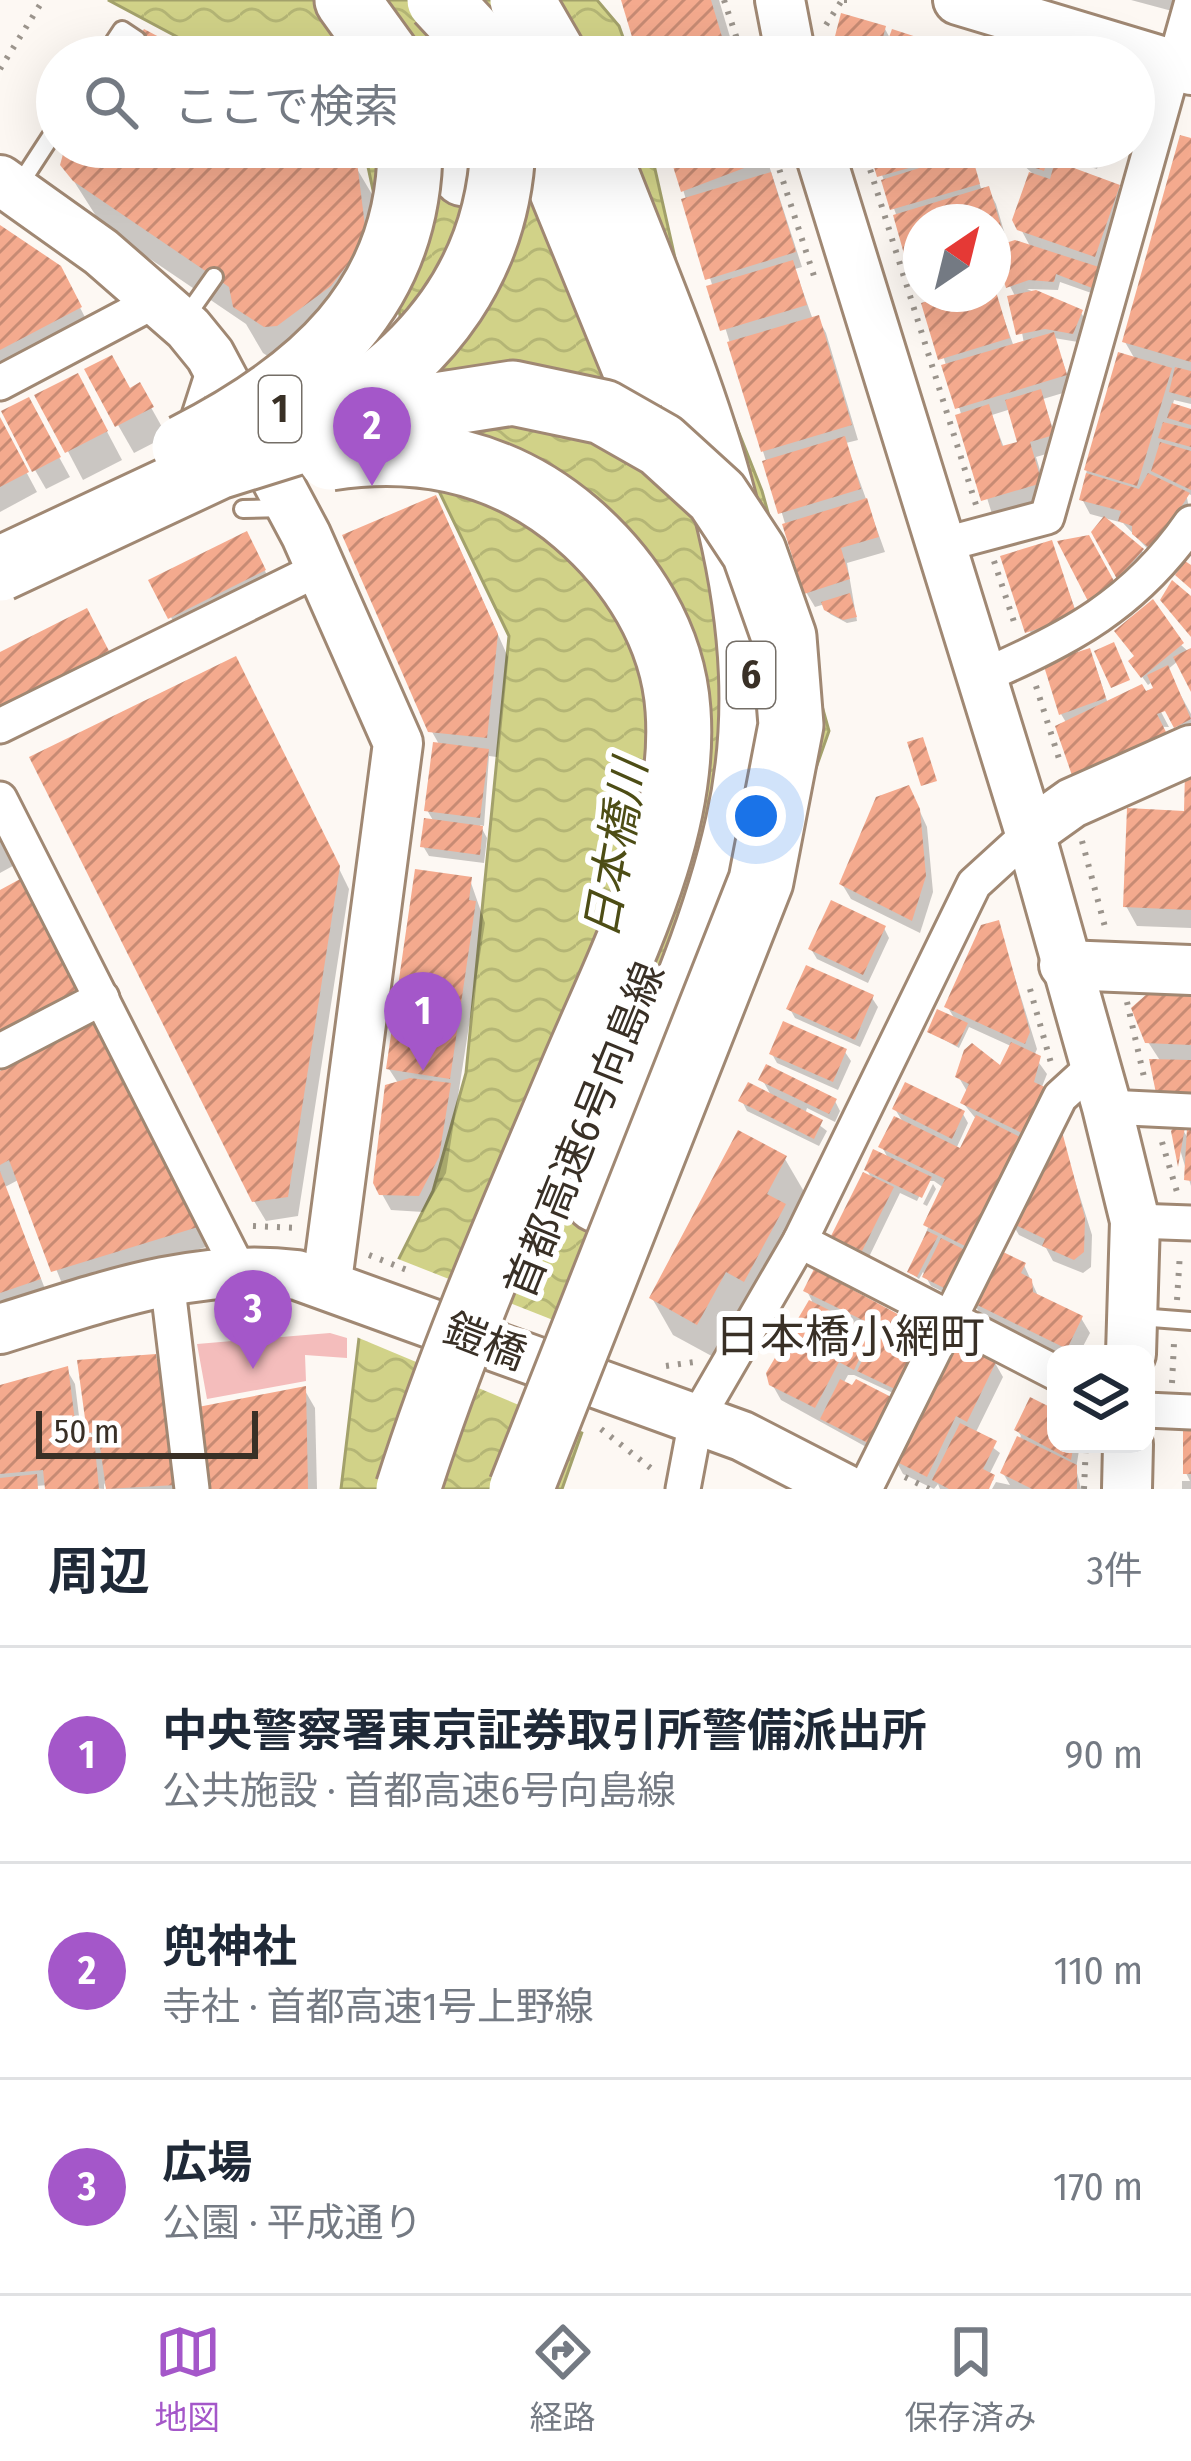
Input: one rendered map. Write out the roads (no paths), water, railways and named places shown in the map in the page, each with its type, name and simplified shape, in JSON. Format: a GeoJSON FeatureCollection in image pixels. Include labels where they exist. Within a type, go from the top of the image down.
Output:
{"type":"FeatureCollection","features":[{"type":"Feature","properties":{"kind":"highway"},"geometry":{"type":"LineString","coordinates":[[347,0],[374,36]]}},
{"type":"Feature","properties":{"kind":"highway"},"geometry":{"type":"LineString","coordinates":[[370,0],[383,36]]}},
{"type":"Feature","properties":{"kind":"highway"},"geometry":{"type":"LineString","coordinates":[[436,0],[447,36]]}},
{"type":"Feature","properties":{"kind":"highway"},"geometry":{"type":"LineString","coordinates":[[436,0],[471,36]]}},
{"type":"Feature","properties":{"kind":"highway"},"geometry":{"type":"LineString","coordinates":[[472,0],[484,36]]}},
{"type":"Feature","properties":{"kind":"highway"},"geometry":{"type":"LineString","coordinates":[[522,0],[543,36]]}},
{"type":"Feature","properties":{"kind":"highway"},"geometry":{"type":"LineString","coordinates":[[0,543],[219,427],[308,358],[372,273],[396,210],[403,168]]}},
{"type":"Feature","properties":{"kind":"highway","name":"1"},"geometry":{"type":"LineString","coordinates":[[0,543],[275,412],[359,354],[404,308],[440,255],[460,195],[463,168]]}},
{"type":"Feature","properties":{"kind":"highway","name":"1"},"geometry":{"type":"LineString","coordinates":[[0,589],[318,423],[412,356],[448,314],[482,253],[497,206],[501,168]]}},
{"type":"Feature","properties":{"kind":"highway","name":"首都高速6号向島線"},"geometry":{"type":"LineString","coordinates":[[444,1489],[673,909],[702,815],[713,747],[709,646],[688,519],[656,422],[553,168]]}},
{"type":"Feature","properties":{"kind":"highway","name":"首都高速6号向島線"},"geometry":{"type":"LineString","coordinates":[[491,1489],[552,1312],[725,875],[750,752],[751,680],[731,525],[698,415],[604,168]]}},
{"type":"Feature","properties":{"kind":"highway"},"geometry":{"type":"LineString","coordinates":[[0,569],[218,467],[398,411],[513,393],[572,402],[632,426],[701,480],[754,552],[784,637],[791,725],[761,881],[521,1489]]}},
{"type":"Feature","properties":{"kind":"highway"},"geometry":{"type":"LineString","coordinates":[[0,589],[216,491],[265,474],[316,460],[406,452],[490,470],[559,509],[619,566],[661,637],[678,707],[676,766],[665,828],[595,1018],[454,1352],[408,1489]]}},
{"type":"Feature","properties":{"kind":"street"},"geometry":{"type":"LineString","coordinates":[[780,0],[802,36]]}},
{"type":"Feature","properties":{"kind":"street"},"geometry":{"type":"LineString","coordinates":[[1155,160],[1183,68],[1191,5]]}},
{"type":"Feature","properties":{"kind":"street"},"geometry":{"type":"LineString","coordinates":[[988,6],[1082,36]]}},
{"type":"Feature","properties":{"kind":"street"},"geometry":{"type":"LineString","coordinates":[[826,168],[964,541],[980,677],[1030,833],[1064,965],[1087,1090],[1136,1221],[1131,1335]]}},
{"type":"Feature","properties":{"kind":"street"},"geometry":{"type":"LineString","coordinates":[[964,541],[1047,517],[1153,168]]}},
{"type":"Feature","properties":{"kind":"street"},"geometry":{"type":"LineString","coordinates":[[8,185],[48,230],[181,323],[292,508],[398,743],[339,1286]]}},
{"type":"Feature","properties":{"kind":"street"},"geometry":{"type":"LineString","coordinates":[[0,383],[181,323]]}},
{"type":"Feature","properties":{"kind":"street"},"geometry":{"type":"LineString","coordinates":[[980,677],[1105,615],[1147,582],[1191,523]]}},
{"type":"Feature","properties":{"kind":"street"},"geometry":{"type":"LineString","coordinates":[[0,726],[321,568]]}},
{"type":"Feature","properties":{"kind":"street"},"geometry":{"type":"LineString","coordinates":[[684,1485],[696,1420],[800,1241],[974,884],[1030,833],[1072,803],[1191,750]]}},
{"type":"Feature","properties":{"kind":"street"},"geometry":{"type":"LineString","coordinates":[[0,799],[239,1270]]}},
{"type":"Feature","properties":{"kind":"street"},"geometry":{"type":"LineString","coordinates":[[0,875],[31,858]]}},
{"type":"Feature","properties":{"kind":"street"},"geometry":{"type":"LineString","coordinates":[[1064,965],[1191,970]]}},
{"type":"Feature","properties":{"kind":"street"},"geometry":{"type":"LineString","coordinates":[[0,1051],[102,998]]}},
{"type":"Feature","properties":{"kind":"street"},"geometry":{"type":"LineString","coordinates":[[1087,1090],[1191,1111]]}},
{"type":"Feature","properties":{"kind":"street"},"geometry":{"type":"LineString","coordinates":[[865,1489],[951,1318],[1087,1090]]}},
{"type":"Feature","properties":{"kind":"street"},"geometry":{"type":"LineString","coordinates":[[1136,1221],[1191,1223]]}},
{"type":"Feature","properties":{"kind":"street"},"geometry":{"type":"LineString","coordinates":[[800,1241],[1047,1367]]}},
{"type":"Feature","properties":{"kind":"street","name":"鎧橋"},"geometry":{"type":"LineString","coordinates":[[0,1329],[167,1280],[239,1270],[339,1286],[611,1412],[696,1420],[742,1436],[845,1489]]}},
{"type":"Feature","properties":{"kind":"street"},"geometry":{"type":"LineString","coordinates":[[167,1280],[192,1489]]}},
{"type":"Feature","properties":{"kind":"street"},"geometry":{"type":"LineString","coordinates":[[1155,1410],[1191,1412]]}},
{"type":"Feature","properties":{"kind":"street"},"geometry":{"type":"LineString","coordinates":[[1127,1489],[1128,1453]]}},
{"type":"Feature","properties":{"kind":"lane"},"geometry":{"type":"LineString","coordinates":[[8,185],[36,152]]}},
{"type":"Feature","properties":{"kind":"lane"},"geometry":{"type":"LineString","coordinates":[[188,422],[181,323],[209,274]]}},
{"type":"Feature","properties":{"kind":"lane"},"geometry":{"type":"LineString","coordinates":[[243,509],[292,508]]}},
{"type":"Feature","properties":{"kind":"lane"},"geometry":{"type":"LineString","coordinates":[[1131,1335],[1191,1321]]}},
{"type":"Feature","properties":{"kind":"water"},"geometry":{"type":"Polygon","coordinates":[[[108,0],[597,0],[623,36],[176,36],[108,0]]]}},
{"type":"Feature","properties":{"kind":"water","name":"日本橋川"},"geometry":{"type":"Polygon","coordinates":[[[368,168],[655,168],[682,289],[762,491],[829,731],[562,1489],[341,1489],[359,1338],[433,1191],[466,1073],[509,636],[437,487],[368,168]]]}},
{"type":"Feature","properties":{"kind":"place","name":"兜神社"},"geometry":{"type":"Point","coordinates":[372,486]}},
{"type":"Feature","properties":{"kind":"place","name":"中央警察署東京証券取引所警備派出所"},"geometry":{"type":"Point","coordinates":[423,1071]}},
{"type":"Feature","properties":{"kind":"place","name":"広場"},"geometry":{"type":"Point","coordinates":[253,1369]}},
{"type":"Feature","properties":{"kind":"district","name":"日本橋小網町"},"geometry":{"type":"Point","coordinates":[850,1337]}}]}
